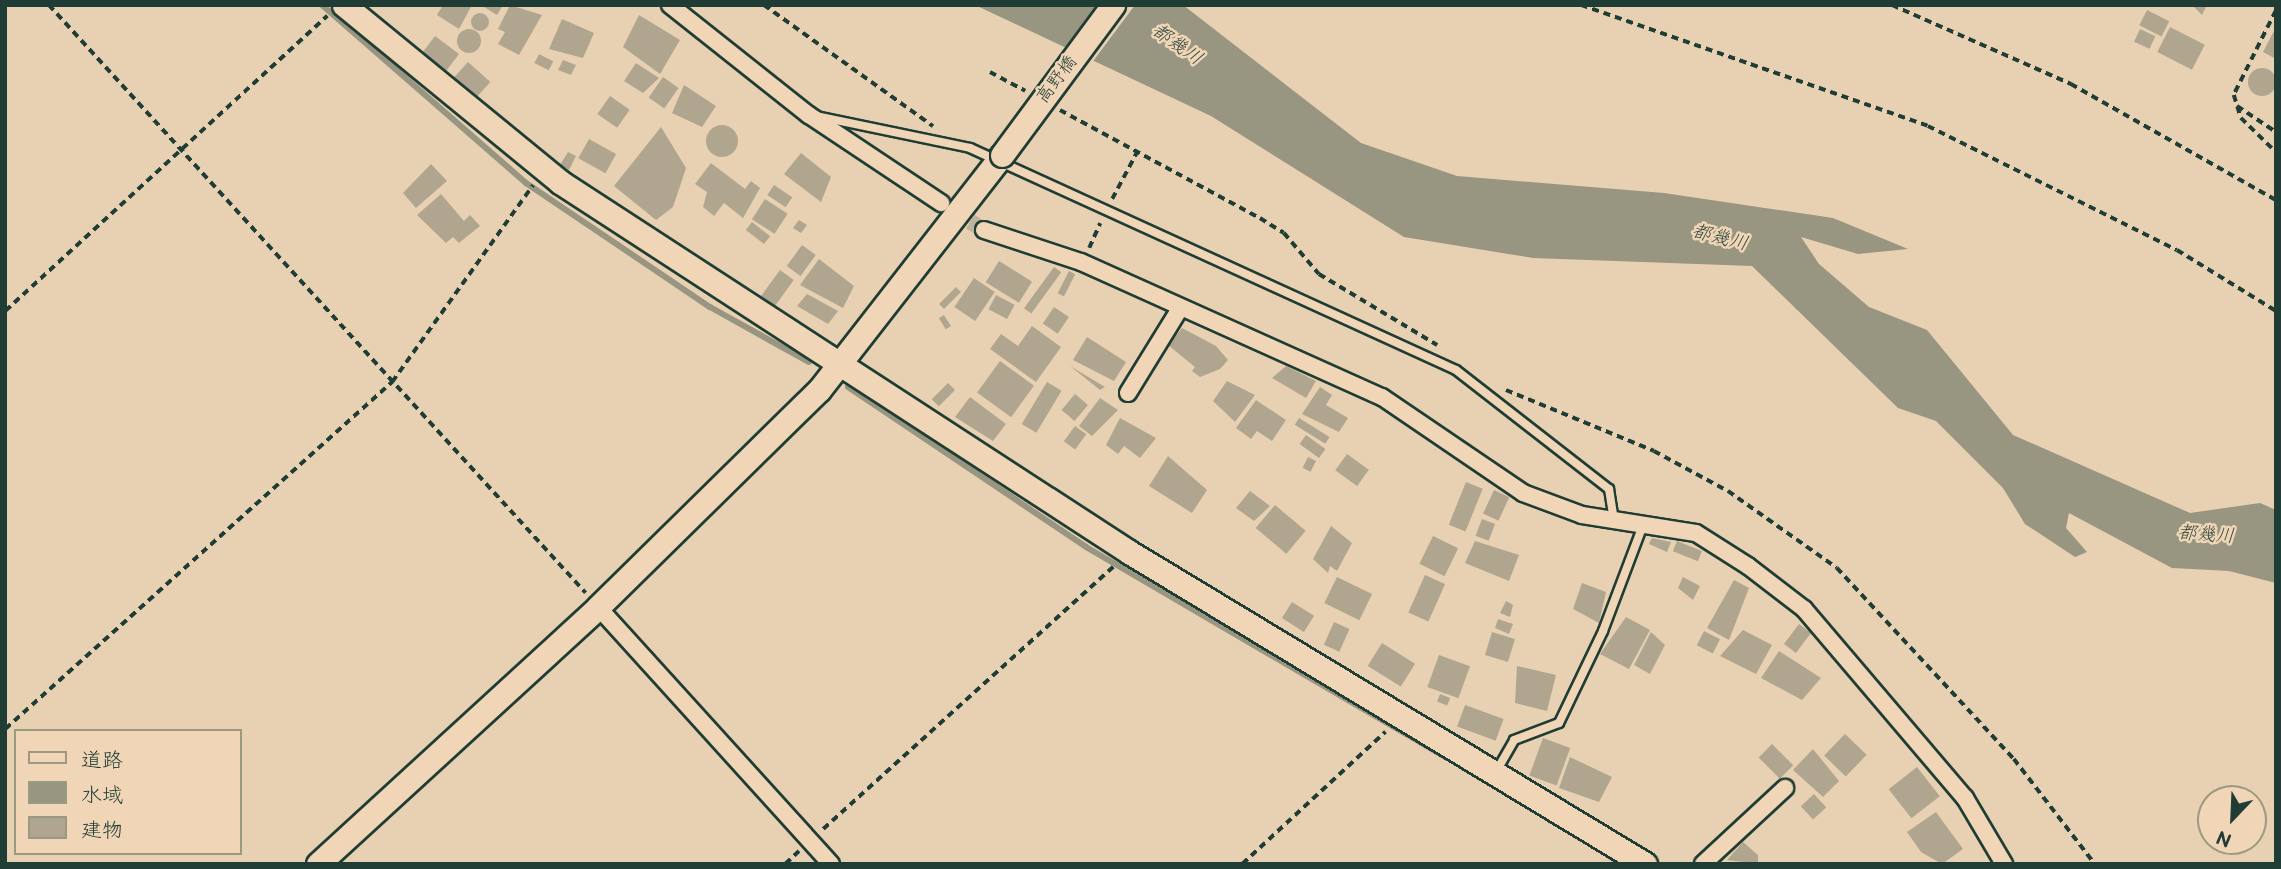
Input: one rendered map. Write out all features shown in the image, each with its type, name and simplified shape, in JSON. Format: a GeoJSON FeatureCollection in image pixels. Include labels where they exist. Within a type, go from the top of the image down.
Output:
{"type":"FeatureCollection","features":[{"type":"Feature","properties":{"kind":"street"},"geometry":{"type":"LineString","coordinates":[[341,5],[544,169],[841,365],[1129,552],[1645,864]]}},
{"type":"Feature","properties":{"kind":"street"},"geometry":{"type":"LineString","coordinates":[[670,5],[809,115],[941,203]]}},
{"type":"Feature","properties":{"kind":"street","name":"高野橋"},"geometry":{"type":"LineString","coordinates":[[318,864],[598,607],[841,365],[1113,5]]}},
{"type":"Feature","properties":{"kind":"street"},"geometry":{"type":"LineString","coordinates":[[984,230],[1081,262],[1179,310],[1382,397],[1522,493],[1614,520],[1696,534],[1804,609],[1965,798],[2004,864]]}},
{"type":"Feature","properties":{"kind":"street"},"geometry":{"type":"LineString","coordinates":[[1128,393],[1179,310]]}},
{"type":"Feature","properties":{"kind":"street"},"geometry":{"type":"LineString","coordinates":[[598,607],[831,864]]}},
{"type":"Feature","properties":{"kind":"street"},"geometry":{"type":"LineString","coordinates":[[1703,864],[1785,788]]}},
{"type":"Feature","properties":{"kind":"lane"},"geometry":{"type":"LineString","coordinates":[[809,115],[970,148],[1000,158],[1456,370],[1609,489],[1614,520]]}},
{"type":"Feature","properties":{"kind":"lane"},"geometry":{"type":"LineString","coordinates":[[1495,773],[1514,740],[1559,723],[1604,631],[1643,525]]}},
{"type":"Feature","properties":{"kind":"path"},"geometry":{"type":"LineString","coordinates":[[49,5],[598,607]]}},
{"type":"Feature","properties":{"kind":"path"},"geometry":{"type":"LineString","coordinates":[[5,310],[341,5]]}},
{"type":"Feature","properties":{"kind":"path"},"geometry":{"type":"LineString","coordinates":[[764,5],[939,129]]}},
{"type":"Feature","properties":{"kind":"path"},"geometry":{"type":"LineString","coordinates":[[1581,5],[1928,126],[2177,250],[2276,312]]}},
{"type":"Feature","properties":{"kind":"path"},"geometry":{"type":"LineString","coordinates":[[1892,5],[2071,84],[2276,200]]}},
{"type":"Feature","properties":{"kind":"path"},"geometry":{"type":"LineString","coordinates":[[2276,11],[2234,95],[2235,105],[2276,152]]}},
{"type":"Feature","properties":{"kind":"path"},"geometry":{"type":"LineString","coordinates":[[990,72],[1037,97]]}},
{"type":"Feature","properties":{"kind":"path"},"geometry":{"type":"LineString","coordinates":[[1049,104],[1284,233],[1319,274],[1436,344],[1456,370]]}},
{"type":"Feature","properties":{"kind":"path"},"geometry":{"type":"LineString","coordinates":[[2235,105],[2276,132]]}},
{"type":"Feature","properties":{"kind":"path"},"geometry":{"type":"LineString","coordinates":[[1108,207],[1138,152]]}},
{"type":"Feature","properties":{"kind":"path"},"geometry":{"type":"LineString","coordinates":[[5,729],[392,382],[544,169]]}},
{"type":"Feature","properties":{"kind":"path"},"geometry":{"type":"LineString","coordinates":[[1086,253],[1103,216]]}},
{"type":"Feature","properties":{"kind":"path"},"geometry":{"type":"LineString","coordinates":[[1501,388],[1654,451],[1728,491],[1837,568],[1962,700],[2095,864]]}},
{"type":"Feature","properties":{"kind":"path"},"geometry":{"type":"LineString","coordinates":[[785,864],[1129,552]]}},
{"type":"Feature","properties":{"kind":"path"},"geometry":{"type":"LineString","coordinates":[[1242,864],[1402,716]]}},
{"type":"Feature","properties":{"kind":"water","name":"都幾川"},"geometry":{"type":"Polygon","coordinates":[[[975,5],[1183,5],[1361,143],[1457,176],[1664,193],[1833,218],[1908,249],[1858,254],[1801,237],[1819,264],[1869,307],[1927,330],[2013,435],[2190,513],[2260,503],[2276,510],[2276,583],[2229,571],[2172,568],[2069,513],[2066,528],[2087,552],[2075,557],[2025,524],[2003,488],[1936,421],[1898,408],[1752,266],[1533,258],[1404,237],[1211,116],[975,5]]]}},
{"type":"Feature","properties":{"kind":"pier"},"geometry":{"type":"Polygon","coordinates":[[[1099,5],[1135,5],[1091,64],[1064,51],[1099,5]]]}},
{"type":"Feature","properties":{"kind":"building"},"geometry":{"type":"Polygon","coordinates":[[[443,5],[472,5],[459,29],[437,15],[443,5]]]}},
{"type":"Feature","properties":{"kind":"building"},"geometry":{"type":"Polygon","coordinates":[[[481,5],[503,5],[497,15],[481,5]]]}},
{"type":"Feature","properties":{"kind":"building"},"geometry":{"type":"Polygon","coordinates":[[[510,5],[542,15],[519,55],[498,44],[505,32],[498,29],[510,5]]]}},
{"type":"Feature","properties":{"kind":"building"},"geometry":{"type":"Polygon","coordinates":[[[2192,5],[2207,5],[2202,15],[2192,5]]]}},
{"type":"Feature","properties":{"kind":"building"},"geometry":{"type":"Polygon","coordinates":[[[2147,10],[2169,21],[2162,36],[2139,25],[2147,10]]]}},
{"type":"Feature","properties":{"kind":"building"},"geometry":{"type":"Polygon","coordinates":[[[476,13],[484,13],[489,22],[487,29],[476,31],[471,26],[471,18],[476,13]]]}},
{"type":"Feature","properties":{"kind":"building"},"geometry":{"type":"Polygon","coordinates":[[[639,15],[680,40],[660,74],[623,47],[639,15]]]}},
{"type":"Feature","properties":{"kind":"building"},"geometry":{"type":"Polygon","coordinates":[[[562,19],[594,33],[583,58],[549,49],[562,19]]]}},
{"type":"Feature","properties":{"kind":"building"},"geometry":{"type":"Polygon","coordinates":[[[2170,27],[2205,45],[2192,70],[2157,52],[2170,27]]]}},
{"type":"Feature","properties":{"kind":"building"},"geometry":{"type":"Polygon","coordinates":[[[2276,27],[2276,59],[2263,52],[2276,27]]]}},
{"type":"Feature","properties":{"kind":"building"},"geometry":{"type":"Polygon","coordinates":[[[469,29],[478,32],[481,41],[478,50],[469,53],[460,50],[457,41],[460,32],[469,29]]]}},
{"type":"Feature","properties":{"kind":"building"},"geometry":{"type":"Polygon","coordinates":[[[2140,29],[2155,36],[2149,49],[2134,42],[2140,29]]]}},
{"type":"Feature","properties":{"kind":"building"},"geometry":{"type":"Polygon","coordinates":[[[435,36],[459,54],[446,71],[422,53],[435,36]]]}},
{"type":"Feature","properties":{"kind":"building"},"geometry":{"type":"Polygon","coordinates":[[[539,54],[553,61],[549,70],[534,63],[539,54]]]}},
{"type":"Feature","properties":{"kind":"building"},"geometry":{"type":"Polygon","coordinates":[[[563,60],[576,65],[571,75],[558,70],[563,60]]]}},
{"type":"Feature","properties":{"kind":"building"},"geometry":{"type":"Polygon","coordinates":[[[468,62],[490,82],[475,99],[453,79],[468,62]]]}},
{"type":"Feature","properties":{"kind":"building"},"geometry":{"type":"Polygon","coordinates":[[[636,63],[659,78],[643,93],[624,81],[636,63]]]}},
{"type":"Feature","properties":{"kind":"building"},"geometry":{"type":"Polygon","coordinates":[[[2262,68],[2272,72],[2276,82],[2272,92],[2262,96],[2252,92],[2248,82],[2252,72],[2262,68]]]}},
{"type":"Feature","properties":{"kind":"building"},"geometry":{"type":"Polygon","coordinates":[[[663,77],[679,88],[664,108],[649,97],[663,77]]]}},
{"type":"Feature","properties":{"kind":"building"},"geometry":{"type":"Polygon","coordinates":[[[684,85],[716,106],[702,127],[672,113],[684,85]]]}},
{"type":"Feature","properties":{"kind":"building"},"geometry":{"type":"Polygon","coordinates":[[[610,96],[630,110],[617,128],[597,114],[610,96]]]}},
{"type":"Feature","properties":{"kind":"building"},"geometry":{"type":"Polygon","coordinates":[[[722,125],[733,130],[738,141],[733,152],[722,157],[711,152],[706,141],[711,130],[722,125]]]}},
{"type":"Feature","properties":{"kind":"building"},"geometry":{"type":"Polygon","coordinates":[[[661,127],[686,168],[673,207],[656,220],[614,186],[661,127]]]}},
{"type":"Feature","properties":{"kind":"building"},"geometry":{"type":"Polygon","coordinates":[[[589,139],[616,154],[605,173],[578,158],[589,139]]]}},
{"type":"Feature","properties":{"kind":"building"},"geometry":{"type":"Polygon","coordinates":[[[568,152],[576,156],[569,170],[560,165],[568,152]]]}},
{"type":"Feature","properties":{"kind":"building"},"geometry":{"type":"Polygon","coordinates":[[[801,153],[831,177],[821,202],[784,174],[801,153]]]}},
{"type":"Feature","properties":{"kind":"building"},"geometry":{"type":"Polygon","coordinates":[[[711,163],[745,189],[751,181],[760,188],[743,218],[724,203],[714,216],[703,207],[707,192],[695,184],[711,163]]]}},
{"type":"Feature","properties":{"kind":"building"},"geometry":{"type":"Polygon","coordinates":[[[431,164],[447,181],[416,208],[403,193],[431,164]]]}},
{"type":"Feature","properties":{"kind":"building"},"geometry":{"type":"Polygon","coordinates":[[[774,185],[792,197],[786,207],[767,195],[774,185]]]}},
{"type":"Feature","properties":{"kind":"building"},"geometry":{"type":"Polygon","coordinates":[[[441,194],[464,221],[470,215],[480,226],[459,243],[453,237],[446,243],[417,215],[441,194]]]}},
{"type":"Feature","properties":{"kind":"building"},"geometry":{"type":"Polygon","coordinates":[[[765,199],[788,214],[775,234],[752,219],[765,199]]]}},
{"type":"Feature","properties":{"kind":"building"},"geometry":{"type":"Polygon","coordinates":[[[799,220],[807,225],[801,233],[793,228],[799,220]]]}},
{"type":"Feature","properties":{"kind":"building"},"geometry":{"type":"Polygon","coordinates":[[[752,222],[770,236],[764,244],[746,230],[752,222]]]}},
{"type":"Feature","properties":{"kind":"building"},"geometry":{"type":"Polygon","coordinates":[[[802,245],[816,255],[800,276],[787,266],[802,245]]]}},
{"type":"Feature","properties":{"kind":"building"},"geometry":{"type":"Polygon","coordinates":[[[819,259],[854,286],[843,308],[800,285],[819,259]]]}},
{"type":"Feature","properties":{"kind":"building"},"geometry":{"type":"Polygon","coordinates":[[[999,261],[1032,282],[1019,303],[986,282],[999,261]]]}},
{"type":"Feature","properties":{"kind":"building"},"geometry":{"type":"Polygon","coordinates":[[[1054,267],[1061,272],[1031,314],[1024,308],[1054,267]]]}},
{"type":"Feature","properties":{"kind":"building"},"geometry":{"type":"Polygon","coordinates":[[[780,270],[794,280],[775,306],[761,296],[780,270]]]}},
{"type":"Feature","properties":{"kind":"building"},"geometry":{"type":"Polygon","coordinates":[[[1069,271],[1075,274],[1064,296],[1058,293],[1069,271]]]}},
{"type":"Feature","properties":{"kind":"building"},"geometry":{"type":"Polygon","coordinates":[[[974,278],[995,292],[975,321],[954,307],[974,278]]]}},
{"type":"Feature","properties":{"kind":"building"},"geometry":{"type":"Polygon","coordinates":[[[956,287],[961,292],[944,309],[939,304],[956,287]]]}},
{"type":"Feature","properties":{"kind":"building"},"geometry":{"type":"Polygon","coordinates":[[[807,294],[838,311],[828,324],[797,306],[807,294]]]}},
{"type":"Feature","properties":{"kind":"building"},"geometry":{"type":"Polygon","coordinates":[[[996,295],[1015,305],[1007,319],[988,309],[996,295]]]}},
{"type":"Feature","properties":{"kind":"building"},"geometry":{"type":"Polygon","coordinates":[[[1054,307],[1069,317],[1058,334],[1043,324],[1054,307]]]}},
{"type":"Feature","properties":{"kind":"building"},"geometry":{"type":"Polygon","coordinates":[[[944,315],[951,326],[946,329],[939,318],[944,315]]]}},
{"type":"Feature","properties":{"kind":"building"},"geometry":{"type":"Polygon","coordinates":[[[1032,326],[1061,347],[1036,382],[990,349],[1001,334],[1018,346],[1032,326]]]}},
{"type":"Feature","properties":{"kind":"building"},"geometry":{"type":"Polygon","coordinates":[[[1182,328],[1216,346],[1228,360],[1220,369],[1200,377],[1192,371],[1195,367],[1168,345],[1182,328]]]}},
{"type":"Feature","properties":{"kind":"building"},"geometry":{"type":"Polygon","coordinates":[[[1087,337],[1126,362],[1114,381],[1073,360],[1087,337]]]}},
{"type":"Feature","properties":{"kind":"building"},"geometry":{"type":"Polygon","coordinates":[[[1000,361],[1034,386],[1011,417],[977,393],[1000,361]]]}},
{"type":"Feature","properties":{"kind":"building"},"geometry":{"type":"Polygon","coordinates":[[[1070,366],[1105,387],[1100,390],[1070,366]]]}},
{"type":"Feature","properties":{"kind":"building"},"geometry":{"type":"Polygon","coordinates":[[[1286,366],[1316,381],[1306,398],[1272,378],[1286,366]]]}},
{"type":"Feature","properties":{"kind":"building"},"geometry":{"type":"Polygon","coordinates":[[[1227,381],[1255,395],[1235,422],[1213,401],[1227,381]]]}},
{"type":"Feature","properties":{"kind":"building"},"geometry":{"type":"Polygon","coordinates":[[[1047,382],[1062,391],[1036,433],[1022,424],[1047,382]]]}},
{"type":"Feature","properties":{"kind":"building"},"geometry":{"type":"Polygon","coordinates":[[[948,383],[955,390],[939,406],[932,399],[948,383]]]}},
{"type":"Feature","properties":{"kind":"building"},"geometry":{"type":"Polygon","coordinates":[[[1320,387],[1332,395],[1326,405],[1348,418],[1339,432],[1302,414],[1320,387]]]}},
{"type":"Feature","properties":{"kind":"building"},"geometry":{"type":"Polygon","coordinates":[[[1075,394],[1088,405],[1075,421],[1062,410],[1075,394]]]}},
{"type":"Feature","properties":{"kind":"building"},"geometry":{"type":"Polygon","coordinates":[[[970,397],[1006,424],[993,441],[955,417],[970,397]]]}},
{"type":"Feature","properties":{"kind":"building"},"geometry":{"type":"Polygon","coordinates":[[[1100,398],[1118,410],[1092,436],[1079,426],[1100,398]]]}},
{"type":"Feature","properties":{"kind":"building"},"geometry":{"type":"Polygon","coordinates":[[[1256,400],[1286,420],[1272,441],[1257,431],[1251,439],[1236,428],[1256,400]]]}},
{"type":"Feature","properties":{"kind":"building"},"geometry":{"type":"Polygon","coordinates":[[[1120,418],[1156,438],[1140,458],[1124,446],[1118,454],[1106,445],[1120,418]]]}},
{"type":"Feature","properties":{"kind":"building"},"geometry":{"type":"Polygon","coordinates":[[[1299,418],[1330,437],[1325,444],[1295,425],[1299,418]]]}},
{"type":"Feature","properties":{"kind":"building"},"geometry":{"type":"Polygon","coordinates":[[[1075,426],[1086,434],[1075,450],[1064,441],[1075,426]]]}},
{"type":"Feature","properties":{"kind":"building"},"geometry":{"type":"Polygon","coordinates":[[[1306,435],[1325,449],[1319,458],[1300,444],[1306,435]]]}},
{"type":"Feature","properties":{"kind":"building"},"geometry":{"type":"Polygon","coordinates":[[[1347,454],[1369,470],[1357,486],[1335,470],[1347,454]]]}},
{"type":"Feature","properties":{"kind":"building"},"geometry":{"type":"Polygon","coordinates":[[[1168,456],[1207,490],[1192,513],[1149,486],[1168,456]]]}},
{"type":"Feature","properties":{"kind":"building"},"geometry":{"type":"Polygon","coordinates":[[[1308,457],[1316,461],[1311,472],[1303,468],[1308,457]]]}},
{"type":"Feature","properties":{"kind":"building"},"geometry":{"type":"Polygon","coordinates":[[[1466,482],[1483,489],[1465,531],[1449,525],[1466,482]]]}},
{"type":"Feature","properties":{"kind":"building"},"geometry":{"type":"Polygon","coordinates":[[[1494,490],[1509,497],[1498,521],[1483,514],[1494,490]]]}},
{"type":"Feature","properties":{"kind":"building"},"geometry":{"type":"Polygon","coordinates":[[[1250,491],[1270,506],[1254,521],[1236,508],[1250,491]]]}},
{"type":"Feature","properties":{"kind":"building"},"geometry":{"type":"Polygon","coordinates":[[[1275,505],[1306,531],[1286,554],[1256,528],[1275,505]]]}},
{"type":"Feature","properties":{"kind":"building"},"geometry":{"type":"Polygon","coordinates":[[[1482,519],[1495,524],[1489,541],[1476,536],[1482,519]]]}},
{"type":"Feature","properties":{"kind":"building"},"geometry":{"type":"Polygon","coordinates":[[[1331,526],[1352,543],[1337,571],[1330,566],[1328,573],[1313,559],[1331,526]]]}},
{"type":"Feature","properties":{"kind":"building"},"geometry":{"type":"Polygon","coordinates":[[[1433,536],[1458,548],[1445,576],[1419,564],[1433,536]]]}},
{"type":"Feature","properties":{"kind":"building"},"geometry":{"type":"Polygon","coordinates":[[[1652,538],[1671,542],[1667,552],[1649,544],[1652,538]]]}},
{"type":"Feature","properties":{"kind":"building"},"geometry":{"type":"Polygon","coordinates":[[[1475,541],[1519,555],[1509,581],[1465,563],[1475,541]]]}},
{"type":"Feature","properties":{"kind":"building"},"geometry":{"type":"Polygon","coordinates":[[[1677,541],[1702,551],[1698,561],[1673,551],[1677,541]]]}},
{"type":"Feature","properties":{"kind":"building"},"geometry":{"type":"Polygon","coordinates":[[[1425,575],[1445,584],[1428,621],[1408,612],[1425,575]]]}},
{"type":"Feature","properties":{"kind":"building"},"geometry":{"type":"Polygon","coordinates":[[[1337,577],[1372,594],[1359,620],[1324,603],[1337,577]]]}},
{"type":"Feature","properties":{"kind":"building"},"geometry":{"type":"Polygon","coordinates":[[[1683,577],[1700,586],[1693,600],[1678,588],[1683,577]]]}},
{"type":"Feature","properties":{"kind":"building"},"geometry":{"type":"Polygon","coordinates":[[[1734,580],[1749,588],[1729,640],[1707,628],[1734,580]]]}},
{"type":"Feature","properties":{"kind":"building"},"geometry":{"type":"Polygon","coordinates":[[[1582,583],[1606,592],[1599,623],[1573,609],[1582,583]]]}},
{"type":"Feature","properties":{"kind":"building"},"geometry":{"type":"Polygon","coordinates":[[[1506,601],[1513,605],[1510,617],[1500,613],[1506,601]]]}},
{"type":"Feature","properties":{"kind":"building"},"geometry":{"type":"Polygon","coordinates":[[[1292,602],[1314,616],[1304,632],[1282,618],[1292,602]]]}},
{"type":"Feature","properties":{"kind":"building"},"geometry":{"type":"Polygon","coordinates":[[[1626,617],[1650,630],[1629,669],[1600,654],[1626,617]]]}},
{"type":"Feature","properties":{"kind":"building"},"geometry":{"type":"Polygon","coordinates":[[[1498,619],[1513,624],[1509,634],[1495,628],[1498,619]]]}},
{"type":"Feature","properties":{"kind":"building"},"geometry":{"type":"Polygon","coordinates":[[[1334,622],[1350,629],[1339,652],[1324,645],[1334,622]]]}},
{"type":"Feature","properties":{"kind":"building"},"geometry":{"type":"Polygon","coordinates":[[[1799,624],[1811,633],[1796,653],[1784,644],[1799,624]]]}},
{"type":"Feature","properties":{"kind":"building"},"geometry":{"type":"Polygon","coordinates":[[[1743,630],[1772,645],[1756,674],[1720,656],[1743,630]]]}},
{"type":"Feature","properties":{"kind":"building"},"geometry":{"type":"Polygon","coordinates":[[[1704,631],[1720,639],[1713,653],[1697,645],[1704,631]]]}},
{"type":"Feature","properties":{"kind":"building"},"geometry":{"type":"Polygon","coordinates":[[[1492,632],[1515,639],[1508,662],[1485,655],[1492,632]]]}},
{"type":"Feature","properties":{"kind":"building"},"geometry":{"type":"Polygon","coordinates":[[[1651,632],[1665,645],[1650,674],[1634,665],[1651,632]]]}},
{"type":"Feature","properties":{"kind":"building"},"geometry":{"type":"Polygon","coordinates":[[[1382,643],[1415,664],[1401,687],[1368,666],[1382,643]]]}},
{"type":"Feature","properties":{"kind":"building"},"geometry":{"type":"Polygon","coordinates":[[[1779,651],[1821,678],[1802,700],[1761,678],[1779,651]]]}},
{"type":"Feature","properties":{"kind":"building"},"geometry":{"type":"Polygon","coordinates":[[[1439,655],[1470,666],[1458,698],[1427,687],[1439,655]]]}},
{"type":"Feature","properties":{"kind":"building"},"geometry":{"type":"Polygon","coordinates":[[[1517,666],[1556,675],[1547,711],[1515,703],[1517,666]]]}},
{"type":"Feature","properties":{"kind":"building"},"geometry":{"type":"Polygon","coordinates":[[[1440,694],[1450,698],[1447,706],[1437,701],[1440,694]]]}},
{"type":"Feature","properties":{"kind":"building"},"geometry":{"type":"Polygon","coordinates":[[[1465,705],[1504,719],[1496,741],[1457,727],[1465,705]]]}},
{"type":"Feature","properties":{"kind":"building"},"geometry":{"type":"Polygon","coordinates":[[[1845,734],[1867,755],[1846,776],[1824,756],[1845,734]]]}},
{"type":"Feature","properties":{"kind":"building"},"geometry":{"type":"Polygon","coordinates":[[[1543,738],[1570,748],[1557,786],[1529,776],[1543,738]]]}},
{"type":"Feature","properties":{"kind":"building"},"geometry":{"type":"Polygon","coordinates":[[[1772,744],[1793,765],[1780,779],[1759,757],[1772,744]]]}},
{"type":"Feature","properties":{"kind":"building"},"geometry":{"type":"Polygon","coordinates":[[[1813,749],[1839,781],[1823,797],[1793,770],[1813,749]]]}},
{"type":"Feature","properties":{"kind":"building"},"geometry":{"type":"Polygon","coordinates":[[[1570,757],[1612,777],[1599,802],[1559,788],[1570,757]]]}},
{"type":"Feature","properties":{"kind":"building"},"geometry":{"type":"Polygon","coordinates":[[[1917,767],[1940,796],[1911,818],[1889,789],[1917,767]]]}},
{"type":"Feature","properties":{"kind":"building"},"geometry":{"type":"Polygon","coordinates":[[[1814,794],[1826,807],[1813,819],[1801,806],[1814,794]]]}},
{"type":"Feature","properties":{"kind":"building"},"geometry":{"type":"Polygon","coordinates":[[[1936,812],[1963,849],[1942,864],[1921,852],[1907,832],[1936,812]]]}},
{"type":"Feature","properties":{"kind":"building"},"geometry":{"type":"Polygon","coordinates":[[[1743,842],[1758,855],[1758,864],[1727,860],[1743,842]]]}},
{"type":"Feature","properties":{"kind":"waterway"},"geometry":{"type":"LineString","coordinates":[[322,5],[526,183],[710,307],[809,362]]}},
{"type":"Feature","properties":{"kind":"waterway"},"geometry":{"type":"LineString","coordinates":[[848,387],[1086,547],[1447,758]]}},
{"type":"Feature","properties":{"kind":"waterway"},"geometry":{"type":"LineString","coordinates":[[1609,856],[1622,864]]}},
{"type":"Feature","properties":{"kind":"tunnel"},"geometry":{"type":"LineString","coordinates":[[950,209],[984,230]]}}]}
